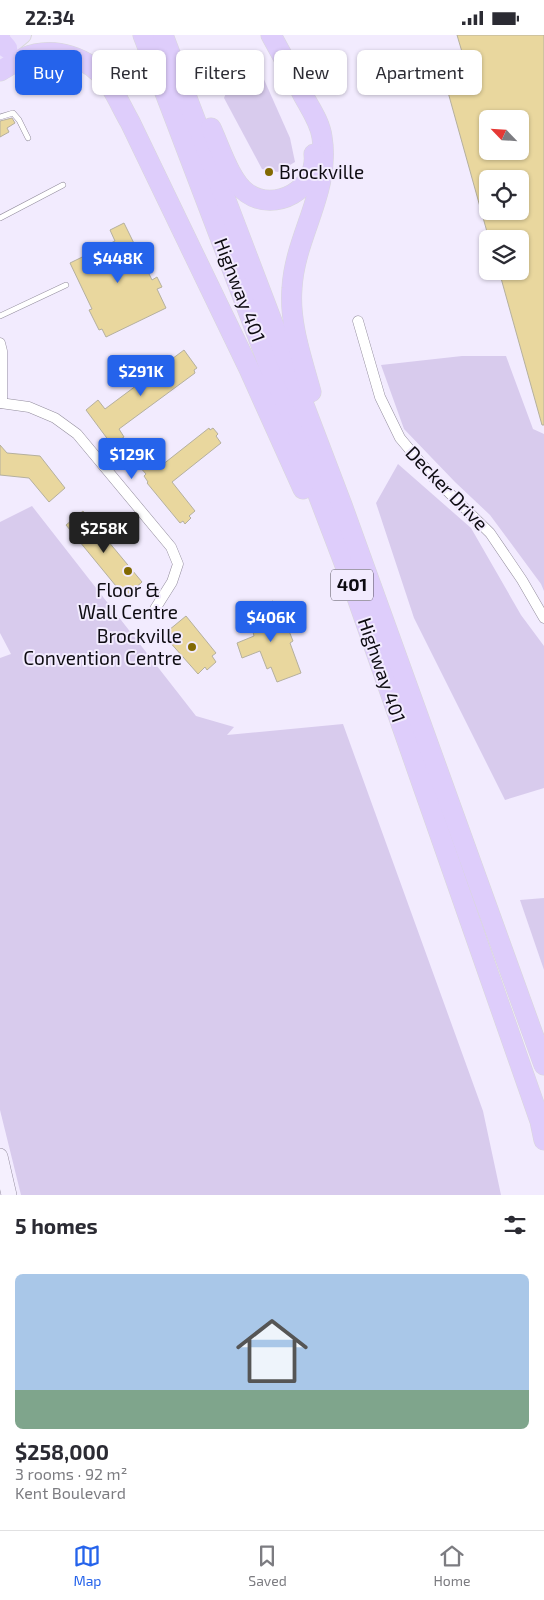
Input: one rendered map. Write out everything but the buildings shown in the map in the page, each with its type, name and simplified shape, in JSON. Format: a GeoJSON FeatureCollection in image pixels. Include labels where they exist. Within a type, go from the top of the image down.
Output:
{"type":"FeatureCollection","features":[{"type":"Feature","properties":{"kind":"highway","name":"Highway 401"},"geometry":{"type":"LineString","coordinates":[[144,35],[354,589],[540,1121],[544,1140]]}},
{"type":"Feature","properties":{"kind":"highway","name":"Highway 401"},"geometry":{"type":"LineString","coordinates":[[162,35],[342,505],[544,1065]]}},
{"type":"Feature","properties":{"kind":"highway"},"geometry":{"type":"LineString","coordinates":[[170,54],[184,69],[233,176],[241,187],[255,197],[268,201],[277,200],[296,193],[310,178],[315,163],[312,139],[298,105],[260,35]]}},
{"type":"Feature","properties":{"kind":"highway"},"geometry":{"type":"LineString","coordinates":[[271,35],[316,118],[322,134],[324,153],[322,182],[298,256],[292,287],[292,307],[294,329],[313,400],[340,484],[342,505]]}},
{"type":"Feature","properties":{"kind":"highway"},"geometry":{"type":"LineString","coordinates":[[0,71],[22,58],[58,52],[79,59],[90,66],[109,84],[130,122],[249,369],[334,559],[354,589]]}},
{"type":"Feature","properties":{"kind":"main road"},"geometry":{"type":"LineString","coordinates":[[2,43],[23,35]]}},
{"type":"Feature","properties":{"kind":"street","name":"Decker Drive"},"geometry":{"type":"LineString","coordinates":[[358,321],[380,397],[400,438],[431,475],[490,533],[522,580],[544,618]]}},
{"type":"Feature","properties":{"kind":"street"},"geometry":{"type":"LineString","coordinates":[[0,343],[2,351],[1,403],[28,407],[55,417],[77,434],[171,547],[178,564],[172,583],[155,609]]}},
{"type":"Feature","properties":{"kind":"street"},"geometry":{"type":"LineString","coordinates":[[0,1156],[9,1195]]}},
{"type":"Feature","properties":{"kind":"lane"},"geometry":{"type":"LineString","coordinates":[[0,117],[13,113],[19,120],[28,139]]}},
{"type":"Feature","properties":{"kind":"lane"},"geometry":{"type":"LineString","coordinates":[[0,218],[63,185]]}},
{"type":"Feature","properties":{"kind":"lane"},"geometry":{"type":"LineString","coordinates":[[0,317],[66,285]]}},
{"type":"Feature","properties":{"kind":"shaded area"},"geometry":{"type":"Polygon","coordinates":[[[264,80],[290,138],[295,162],[278,172],[262,169],[224,98],[225,95],[264,95],[264,80]]]}},
{"type":"Feature","properties":{"kind":"shaded area"},"geometry":{"type":"Polygon","coordinates":[[[462,356],[506,356],[533,429],[544,434],[544,591],[541,584],[490,515],[404,429],[381,365],[462,356]]]}},
{"type":"Feature","properties":{"kind":"shaded area"},"geometry":{"type":"Polygon","coordinates":[[[398,464],[471,528],[521,615],[544,646],[544,788],[505,800],[414,618],[376,503],[398,464]]]}},
{"type":"Feature","properties":{"kind":"shaded area"},"geometry":{"type":"Polygon","coordinates":[[[32,506],[196,716],[234,727],[227,735],[343,724],[483,1111],[501,1195],[21,1195],[0,1110],[0,658],[11,654],[0,633],[0,522],[32,506]]]}},
{"type":"Feature","properties":{"kind":"shaded area"},"geometry":{"type":"Polygon","coordinates":[[[544,898],[544,970],[520,900],[544,898]]]}},
{"type":"Feature","properties":{"kind":"place","name":"Brockville"},"geometry":{"type":"Point","coordinates":[269,172]}},
{"type":"Feature","properties":{"kind":"place","name":"Floor & Wall Centre"},"geometry":{"type":"Point","coordinates":[128,571]}},
{"type":"Feature","properties":{"kind":"place","name":"Brockville Convention Centre"},"geometry":{"type":"Point","coordinates":[192,647]}}]}
